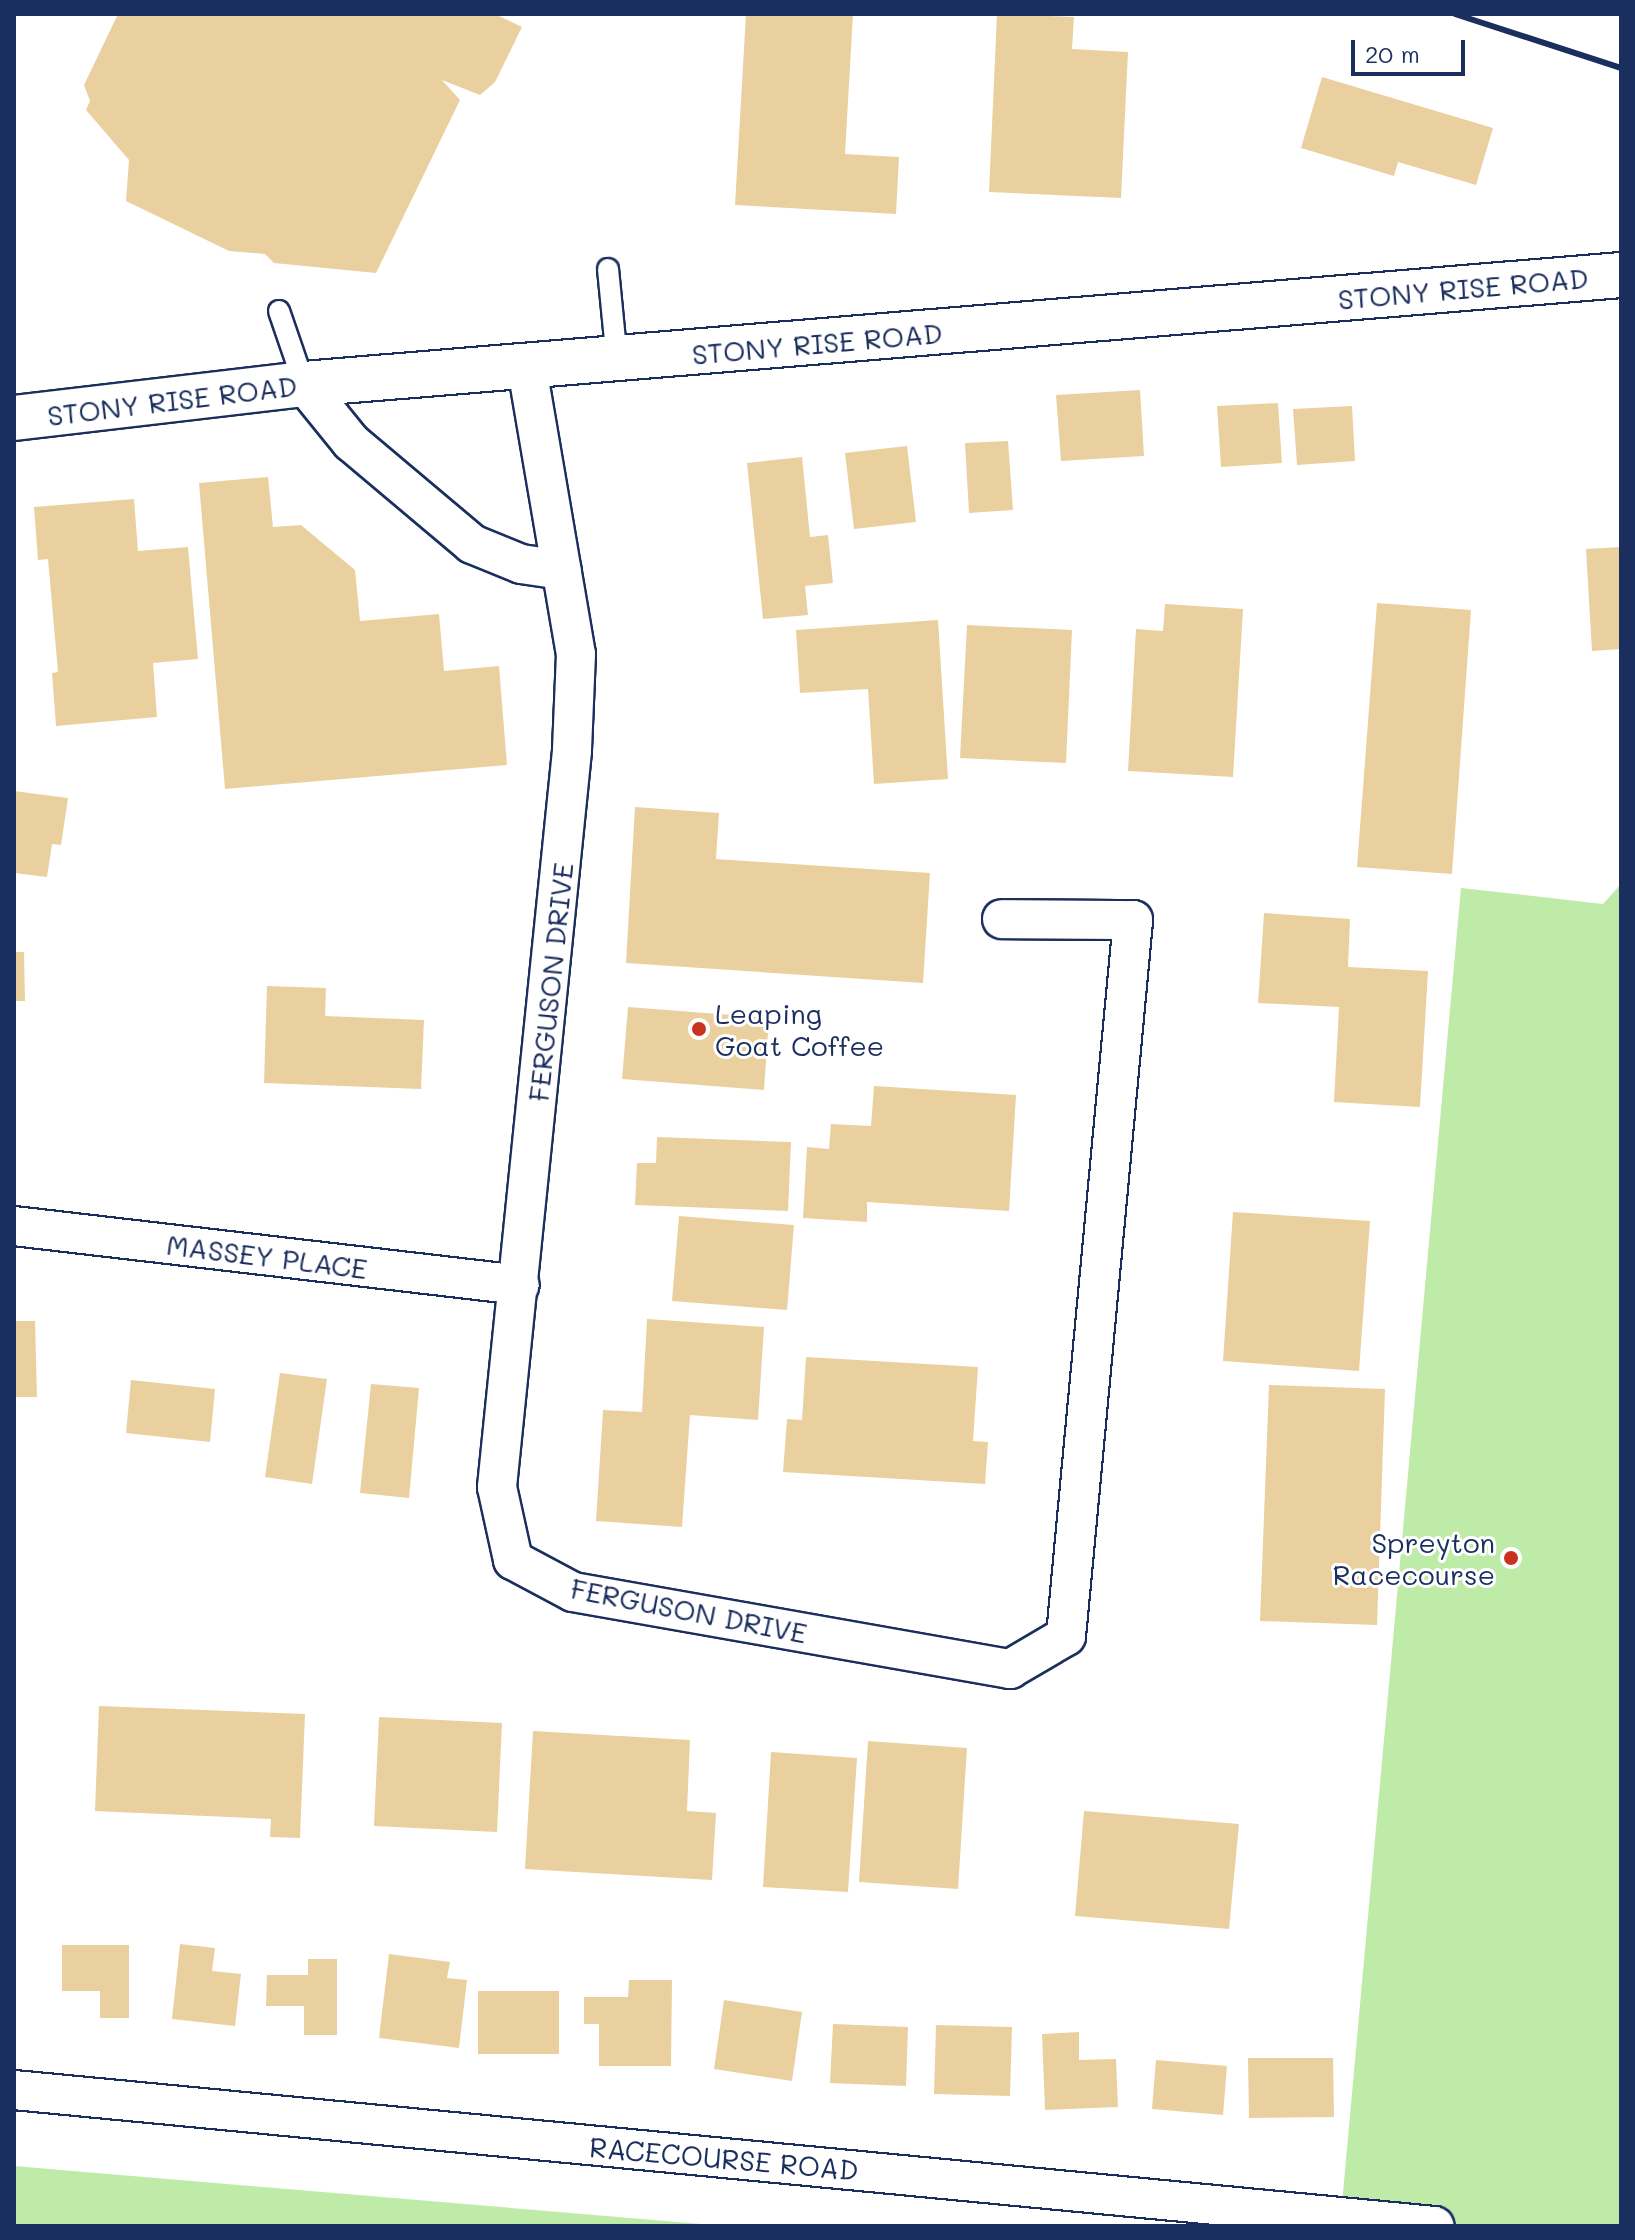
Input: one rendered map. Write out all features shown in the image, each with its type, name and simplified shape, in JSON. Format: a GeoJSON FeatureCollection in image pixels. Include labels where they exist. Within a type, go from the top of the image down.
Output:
{"type":"FeatureCollection","features":[{"type":"Feature","properties":{"kind":"main road","name":"STONY RISE ROAD"},"geometry":{"type":"LineString","coordinates":[[14,418],[304,384],[527,368],[1621,275]]}},
{"type":"Feature","properties":{"kind":"street","name":"FERGUSON DRIVE"},"geometry":{"type":"LineString","coordinates":[[527,368],[576,654],[572,751],[520,1285],[497,1487],[513,1560],[573,1592],[1010,1669],[1066,1636],[1133,920],[1002,919]]}},
{"type":"Feature","properties":{"kind":"street"},"geometry":{"type":"LineString","coordinates":[[304,384],[351,442],[472,544],[521,564],[562,570]]}},
{"type":"Feature","properties":{"kind":"street","name":"MASSEY PLACE"},"geometry":{"type":"LineString","coordinates":[[14,1226],[520,1285]]}},
{"type":"Feature","properties":{"kind":"street","name":"RACECOURSE ROAD"},"geometry":{"type":"LineString","coordinates":[[14,2090],[1435,2226]]}},
{"type":"Feature","properties":{"kind":"lane"},"geometry":{"type":"LineString","coordinates":[[608,269],[617,360]]}},
{"type":"Feature","properties":{"kind":"lane"},"geometry":{"type":"LineString","coordinates":[[279,311],[304,384]]}},
{"type":"Feature","properties":{"kind":"green space","name":"Spreyton Racecourse"},"geometry":{"type":"Polygon","coordinates":[[[1621,884],[1621,2226],[1340,2226],[1461,888],[1603,904],[1621,884]]]}},
{"type":"Feature","properties":{"kind":"green space"},"geometry":{"type":"Polygon","coordinates":[[[14,2166],[725,2226],[14,2226],[14,2166]]]}},
{"type":"Feature","properties":{"kind":"building"},"geometry":{"type":"Polygon","coordinates":[[[118,14],[495,14],[522,27],[495,82],[480,95],[442,80],[460,100],[376,273],[274,263],[265,254],[229,251],[126,201],[129,160],[86,110],[90,101],[84,85],[118,14]]]}},
{"type":"Feature","properties":{"kind":"building"},"geometry":{"type":"Polygon","coordinates":[[[746,14],[853,14],[845,154],[899,157],[896,214],[735,205],[746,14]]]}},
{"type":"Feature","properties":{"kind":"building"},"geometry":{"type":"Polygon","coordinates":[[[997,14],[1074,17],[1072,49],[1128,52],[1121,198],[989,192],[997,14]]]}},
{"type":"Feature","properties":{"kind":"building"},"geometry":{"type":"Polygon","coordinates":[[[1322,77],[1493,128],[1476,185],[1398,162],[1394,176],[1301,148],[1322,77]]]}},
{"type":"Feature","properties":{"kind":"building"},"geometry":{"type":"Polygon","coordinates":[[[1140,390],[1144,456],[1061,461],[1056,395],[1140,390]]]}},
{"type":"Feature","properties":{"kind":"building"},"geometry":{"type":"Polygon","coordinates":[[[1278,403],[1282,463],[1221,467],[1217,406],[1278,403]]]}},
{"type":"Feature","properties":{"kind":"building"},"geometry":{"type":"Polygon","coordinates":[[[1352,406],[1355,461],[1297,465],[1293,409],[1352,406]]]}},
{"type":"Feature","properties":{"kind":"building"},"geometry":{"type":"Polygon","coordinates":[[[1008,441],[1013,510],[969,513],[965,443],[1008,441]]]}},
{"type":"Feature","properties":{"kind":"building"},"geometry":{"type":"Polygon","coordinates":[[[907,446],[916,522],[854,529],[845,453],[907,446]]]}},
{"type":"Feature","properties":{"kind":"building"},"geometry":{"type":"Polygon","coordinates":[[[802,457],[810,537],[828,535],[833,583],[805,586],[808,615],[763,619],[747,463],[802,457]]]}},
{"type":"Feature","properties":{"kind":"building"},"geometry":{"type":"Polygon","coordinates":[[[268,477],[273,527],[301,525],[355,570],[360,621],[439,614],[444,671],[499,666],[507,765],[225,789],[199,483],[268,477]]]}},
{"type":"Feature","properties":{"kind":"building"},"geometry":{"type":"Polygon","coordinates":[[[134,499],[138,551],[188,547],[198,659],[153,663],[157,717],[56,726],[52,673],[58,672],[48,559],[38,560],[34,507],[134,499]]]}},
{"type":"Feature","properties":{"kind":"building"},"geometry":{"type":"Polygon","coordinates":[[[1621,547],[1621,649],[1592,651],[1586,549],[1621,547]]]}},
{"type":"Feature","properties":{"kind":"building"},"geometry":{"type":"Polygon","coordinates":[[[1377,603],[1471,610],[1452,874],[1357,867],[1377,603]]]}},
{"type":"Feature","properties":{"kind":"building"},"geometry":{"type":"Polygon","coordinates":[[[1165,604],[1243,609],[1233,777],[1128,771],[1136,629],[1163,631],[1165,604]]]}},
{"type":"Feature","properties":{"kind":"building"},"geometry":{"type":"Polygon","coordinates":[[[938,620],[948,779],[874,784],[868,689],[800,693],[796,630],[938,620]]]}},
{"type":"Feature","properties":{"kind":"building"},"geometry":{"type":"Polygon","coordinates":[[[967,625],[1072,630],[1066,763],[960,758],[967,625]]]}},
{"type":"Feature","properties":{"kind":"building"},"geometry":{"type":"Polygon","coordinates":[[[14,791],[68,798],[61,845],[52,844],[47,877],[14,873],[14,791]]]}},
{"type":"Feature","properties":{"kind":"building"},"geometry":{"type":"Polygon","coordinates":[[[635,807],[719,813],[716,859],[930,873],[923,983],[626,963],[635,807]]]}},
{"type":"Feature","properties":{"kind":"building"},"geometry":{"type":"Polygon","coordinates":[[[1264,913],[1350,919],[1348,967],[1428,971],[1420,1107],[1334,1102],[1339,1007],[1258,1003],[1264,913]]]}},
{"type":"Feature","properties":{"kind":"building"},"geometry":{"type":"Polygon","coordinates":[[[14,952],[24,952],[25,1001],[14,1001],[14,952]]]}},
{"type":"Feature","properties":{"kind":"building"},"geometry":{"type":"Polygon","coordinates":[[[267,986],[326,988],[325,1016],[424,1020],[421,1089],[264,1083],[267,986]]]}},
{"type":"Feature","properties":{"kind":"building"},"geometry":{"type":"Polygon","coordinates":[[[628,1007],[769,1018],[764,1090],[622,1079],[628,1007]]]}},
{"type":"Feature","properties":{"kind":"building"},"geometry":{"type":"Polygon","coordinates":[[[874,1086],[1016,1095],[1009,1211],[867,1202],[867,1222],[803,1218],[807,1147],[829,1149],[831,1124],[871,1126],[874,1086]]]}},
{"type":"Feature","properties":{"kind":"building"},"geometry":{"type":"Polygon","coordinates":[[[657,1137],[791,1142],[788,1211],[635,1205],[637,1163],[656,1163],[657,1137]]]}},
{"type":"Feature","properties":{"kind":"building"},"geometry":{"type":"Polygon","coordinates":[[[1233,1212],[1370,1221],[1359,1371],[1223,1361],[1233,1212]]]}},
{"type":"Feature","properties":{"kind":"building"},"geometry":{"type":"Polygon","coordinates":[[[679,1216],[794,1225],[787,1310],[672,1301],[679,1216]]]}},
{"type":"Feature","properties":{"kind":"building"},"geometry":{"type":"Polygon","coordinates":[[[647,1319],[764,1327],[758,1420],[690,1415],[682,1527],[596,1521],[603,1410],[642,1412],[647,1319]]]}},
{"type":"Feature","properties":{"kind":"building"},"geometry":{"type":"Polygon","coordinates":[[[14,1321],[35,1321],[37,1397],[14,1397],[14,1321]]]}},
{"type":"Feature","properties":{"kind":"building"},"geometry":{"type":"Polygon","coordinates":[[[806,1357],[978,1367],[973,1441],[988,1442],[985,1484],[783,1472],[787,1419],[802,1420],[806,1357]]]}},
{"type":"Feature","properties":{"kind":"building"},"geometry":{"type":"Polygon","coordinates":[[[280,1373],[327,1379],[312,1484],[265,1477],[280,1373]]]}},
{"type":"Feature","properties":{"kind":"building"},"geometry":{"type":"Polygon","coordinates":[[[131,1380],[215,1389],[210,1442],[126,1433],[131,1380]]]}},
{"type":"Feature","properties":{"kind":"building"},"geometry":{"type":"Polygon","coordinates":[[[371,1384],[419,1388],[409,1498],[360,1493],[371,1384]]]}},
{"type":"Feature","properties":{"kind":"building"},"geometry":{"type":"Polygon","coordinates":[[[1269,1385],[1385,1389],[1377,1625],[1260,1621],[1269,1385]]]}},
{"type":"Feature","properties":{"kind":"building"},"geometry":{"type":"Polygon","coordinates":[[[99,1706],[305,1714],[300,1838],[270,1837],[271,1819],[95,1811],[99,1706]]]}},
{"type":"Feature","properties":{"kind":"building"},"geometry":{"type":"Polygon","coordinates":[[[379,1717],[502,1723],[497,1832],[374,1826],[379,1717]]]}},
{"type":"Feature","properties":{"kind":"building"},"geometry":{"type":"Polygon","coordinates":[[[533,1731],[690,1740],[687,1811],[716,1813],[712,1880],[525,1869],[533,1731]]]}},
{"type":"Feature","properties":{"kind":"building"},"geometry":{"type":"Polygon","coordinates":[[[868,1741],[967,1748],[958,1889],[859,1882],[868,1741]]]}},
{"type":"Feature","properties":{"kind":"building"},"geometry":{"type":"Polygon","coordinates":[[[771,1752],[857,1758],[848,1892],[763,1887],[771,1752]]]}},
{"type":"Feature","properties":{"kind":"building"},"geometry":{"type":"Polygon","coordinates":[[[1084,1811],[1239,1824],[1229,1929],[1075,1916],[1084,1811]]]}},
{"type":"Feature","properties":{"kind":"building"},"geometry":{"type":"Polygon","coordinates":[[[180,1944],[215,1948],[212,1971],[241,1974],[235,2026],[172,2019],[180,1944]]]}},
{"type":"Feature","properties":{"kind":"building"},"geometry":{"type":"Polygon","coordinates":[[[62,1945],[129,1945],[129,2018],[100,2018],[100,1991],[62,1991],[62,1945]]]}},
{"type":"Feature","properties":{"kind":"building"},"geometry":{"type":"Polygon","coordinates":[[[389,1954],[450,1962],[447,1978],[467,1980],[459,2048],[379,2038],[389,1954]]]}},
{"type":"Feature","properties":{"kind":"building"},"geometry":{"type":"Polygon","coordinates":[[[308,1959],[337,1959],[337,2035],[304,2035],[304,2006],[266,2006],[267,1975],[308,1975],[308,1959]]]}},
{"type":"Feature","properties":{"kind":"building"},"geometry":{"type":"Polygon","coordinates":[[[629,1980],[672,1980],[671,2066],[599,2066],[599,2024],[584,2024],[584,1997],[628,1997],[629,1980]]]}},
{"type":"Feature","properties":{"kind":"building"},"geometry":{"type":"Polygon","coordinates":[[[478,1991],[559,1991],[559,2054],[478,2054],[478,1991]]]}},
{"type":"Feature","properties":{"kind":"building"},"geometry":{"type":"Polygon","coordinates":[[[724,2000],[802,2012],[792,2081],[714,2069],[724,2000]]]}},
{"type":"Feature","properties":{"kind":"building"},"geometry":{"type":"Polygon","coordinates":[[[833,2024],[908,2027],[906,2086],[830,2083],[833,2024]]]}},
{"type":"Feature","properties":{"kind":"building"},"geometry":{"type":"Polygon","coordinates":[[[936,2025],[1012,2027],[1010,2096],[934,2094],[936,2025]]]}},
{"type":"Feature","properties":{"kind":"building"},"geometry":{"type":"Polygon","coordinates":[[[1079,2032],[1079,2060],[1116,2059],[1118,2107],[1045,2110],[1042,2034],[1079,2032]]]}},
{"type":"Feature","properties":{"kind":"building"},"geometry":{"type":"Polygon","coordinates":[[[1248,2058],[1333,2058],[1334,2117],[1249,2118],[1248,2058]]]}},
{"type":"Feature","properties":{"kind":"building"},"geometry":{"type":"Polygon","coordinates":[[[1156,2060],[1227,2066],[1223,2115],[1152,2109],[1156,2060]]]}},
{"type":"Feature","properties":{"kind":"railway"},"geometry":{"type":"LineString","coordinates":[[1455,14],[1621,68]]}},
{"type":"Feature","properties":{"kind":"place","name":"Leaping Goat Coffee"},"geometry":{"type":"Point","coordinates":[699,1029]}},
{"type":"Feature","properties":{"kind":"place","name":"Spreyton Racecourse"},"geometry":{"type":"Point","coordinates":[1511,1558]}}]}
